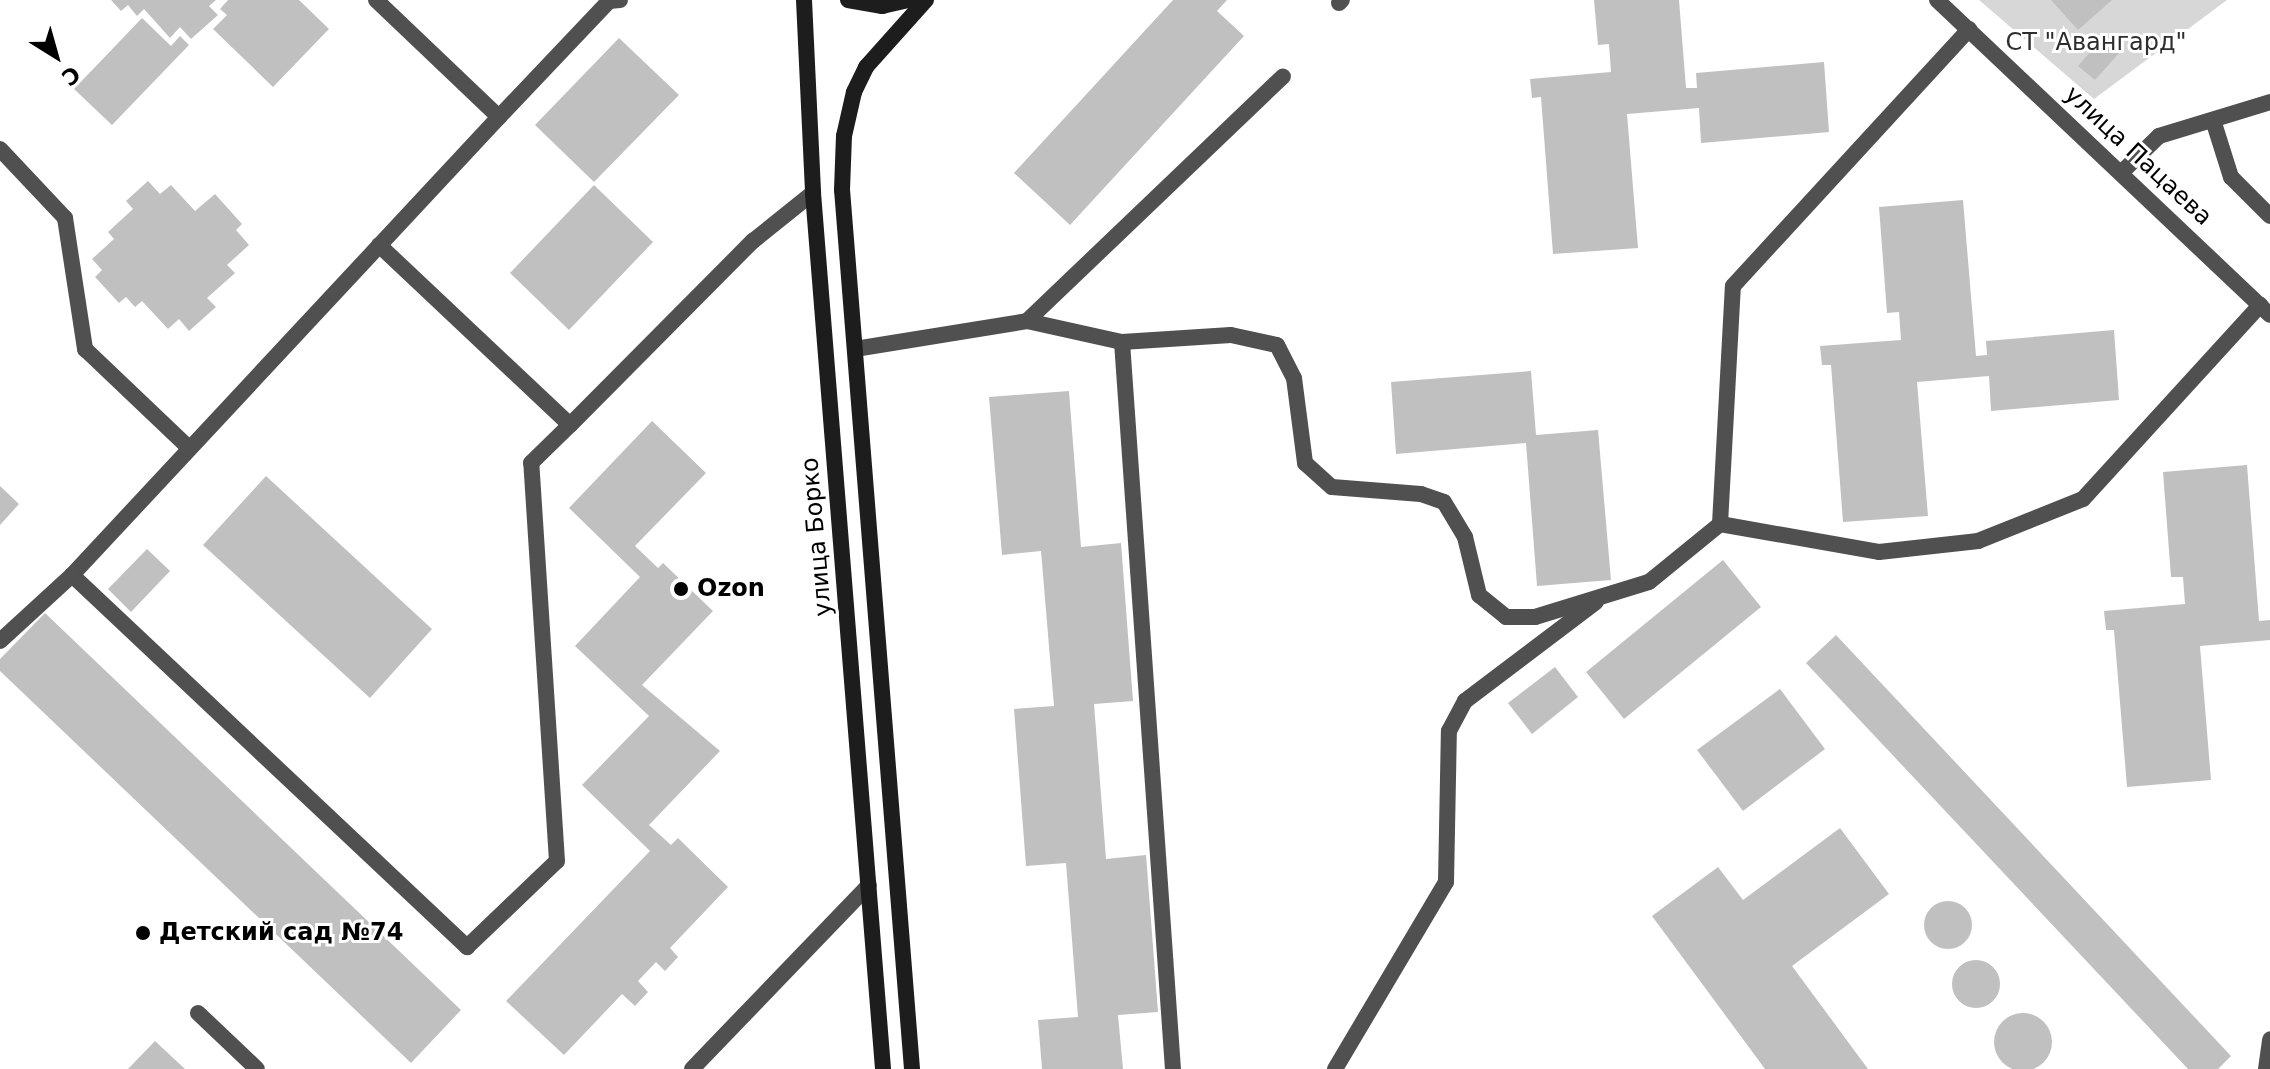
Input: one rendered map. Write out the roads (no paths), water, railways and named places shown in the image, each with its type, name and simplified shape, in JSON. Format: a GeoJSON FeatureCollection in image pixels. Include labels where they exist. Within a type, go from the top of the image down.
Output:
{"type":"FeatureCollection","features":[{"type":"Feature","properties":{"kind":"main road","name":"улица Борко"},"geometry":{"type":"LineString","coordinates":[[804,0],[813,193],[883,1069]]}},
{"type":"Feature","properties":{"kind":"main road"},"geometry":{"type":"LineString","coordinates":[[848,0],[882,6],[907,0]]}},
{"type":"Feature","properties":{"kind":"main road"},"geometry":{"type":"LineString","coordinates":[[912,1069],[842,190],[844,136],[866,67],[926,0]]}},
{"type":"Feature","properties":{"kind":"street"},"geometry":{"type":"LineString","coordinates":[[376,0],[499,117]]}},
{"type":"Feature","properties":{"kind":"street"},"geometry":{"type":"LineString","coordinates":[[0,641],[72,575],[609,1],[620,0]]}},
{"type":"Feature","properties":{"kind":"street","name":"улица Пацаева"},"geometry":{"type":"LineString","coordinates":[[1937,0],[2265,310]]}},
{"type":"Feature","properties":{"kind":"street"},"geometry":{"type":"LineString","coordinates":[[855,349],[1027,321],[1122,342],[1231,335],[1277,345],[1294,378],[1305,463],[1332,487],[1421,494],[1444,502],[1465,537],[1479,595],[1506,617],[1535,617],[1649,582],[1720,524],[1733,286],[1969,29]]}},
{"type":"Feature","properties":{"kind":"street"},"geometry":{"type":"LineString","coordinates":[[1027,321],[1283,76]]}},
{"type":"Feature","properties":{"kind":"street"},"geometry":{"type":"LineString","coordinates":[[2121,173],[2159,136],[2270,102]]}},
{"type":"Feature","properties":{"kind":"street"},"geometry":{"type":"LineString","coordinates":[[2213,120],[2231,177],[2267,206]]}},
{"type":"Feature","properties":{"kind":"street"},"geometry":{"type":"LineString","coordinates":[[0,149],[65,218],[85,349],[189,448]]}},
{"type":"Feature","properties":{"kind":"street"},"geometry":{"type":"LineString","coordinates":[[72,575],[467,947],[557,861],[531,463],[753,241],[813,193]]}},
{"type":"Feature","properties":{"kind":"street"},"geometry":{"type":"LineString","coordinates":[[379,245],[570,425]]}},
{"type":"Feature","properties":{"kind":"street"},"geometry":{"type":"LineString","coordinates":[[1720,524],[1879,552],[1978,541],[2083,499],[2265,310]]}},
{"type":"Feature","properties":{"kind":"street"},"geometry":{"type":"LineString","coordinates":[[1122,342],[1173,1069]]}},
{"type":"Feature","properties":{"kind":"street"},"geometry":{"type":"LineString","coordinates":[[1335,1069],[1446,882],[1449,731],[1465,701],[1604,596]]}},
{"type":"Feature","properties":{"kind":"street"},"geometry":{"type":"LineString","coordinates":[[692,1069],[869,885]]}},
{"type":"Feature","properties":{"kind":"street"},"geometry":{"type":"LineString","coordinates":[[198,1013],[257,1069]]}},
{"type":"Feature","properties":{"kind":"street"},"geometry":{"type":"LineString","coordinates":[[2266,1069],[2270,1039]]}},
{"type":"Feature","properties":{"kind":"place","name":"Ozon"},"geometry":{"type":"Point","coordinates":[681,589]}},
{"type":"Feature","properties":{"kind":"place","name":"Детский сад №74"},"geometry":{"type":"Point","coordinates":[143,933]}},
{"type":"Feature","properties":{"kind":"park label","name":"СТ \"Авангард\""},"geometry":{"type":"Point","coordinates":[2096,43]}}]}
